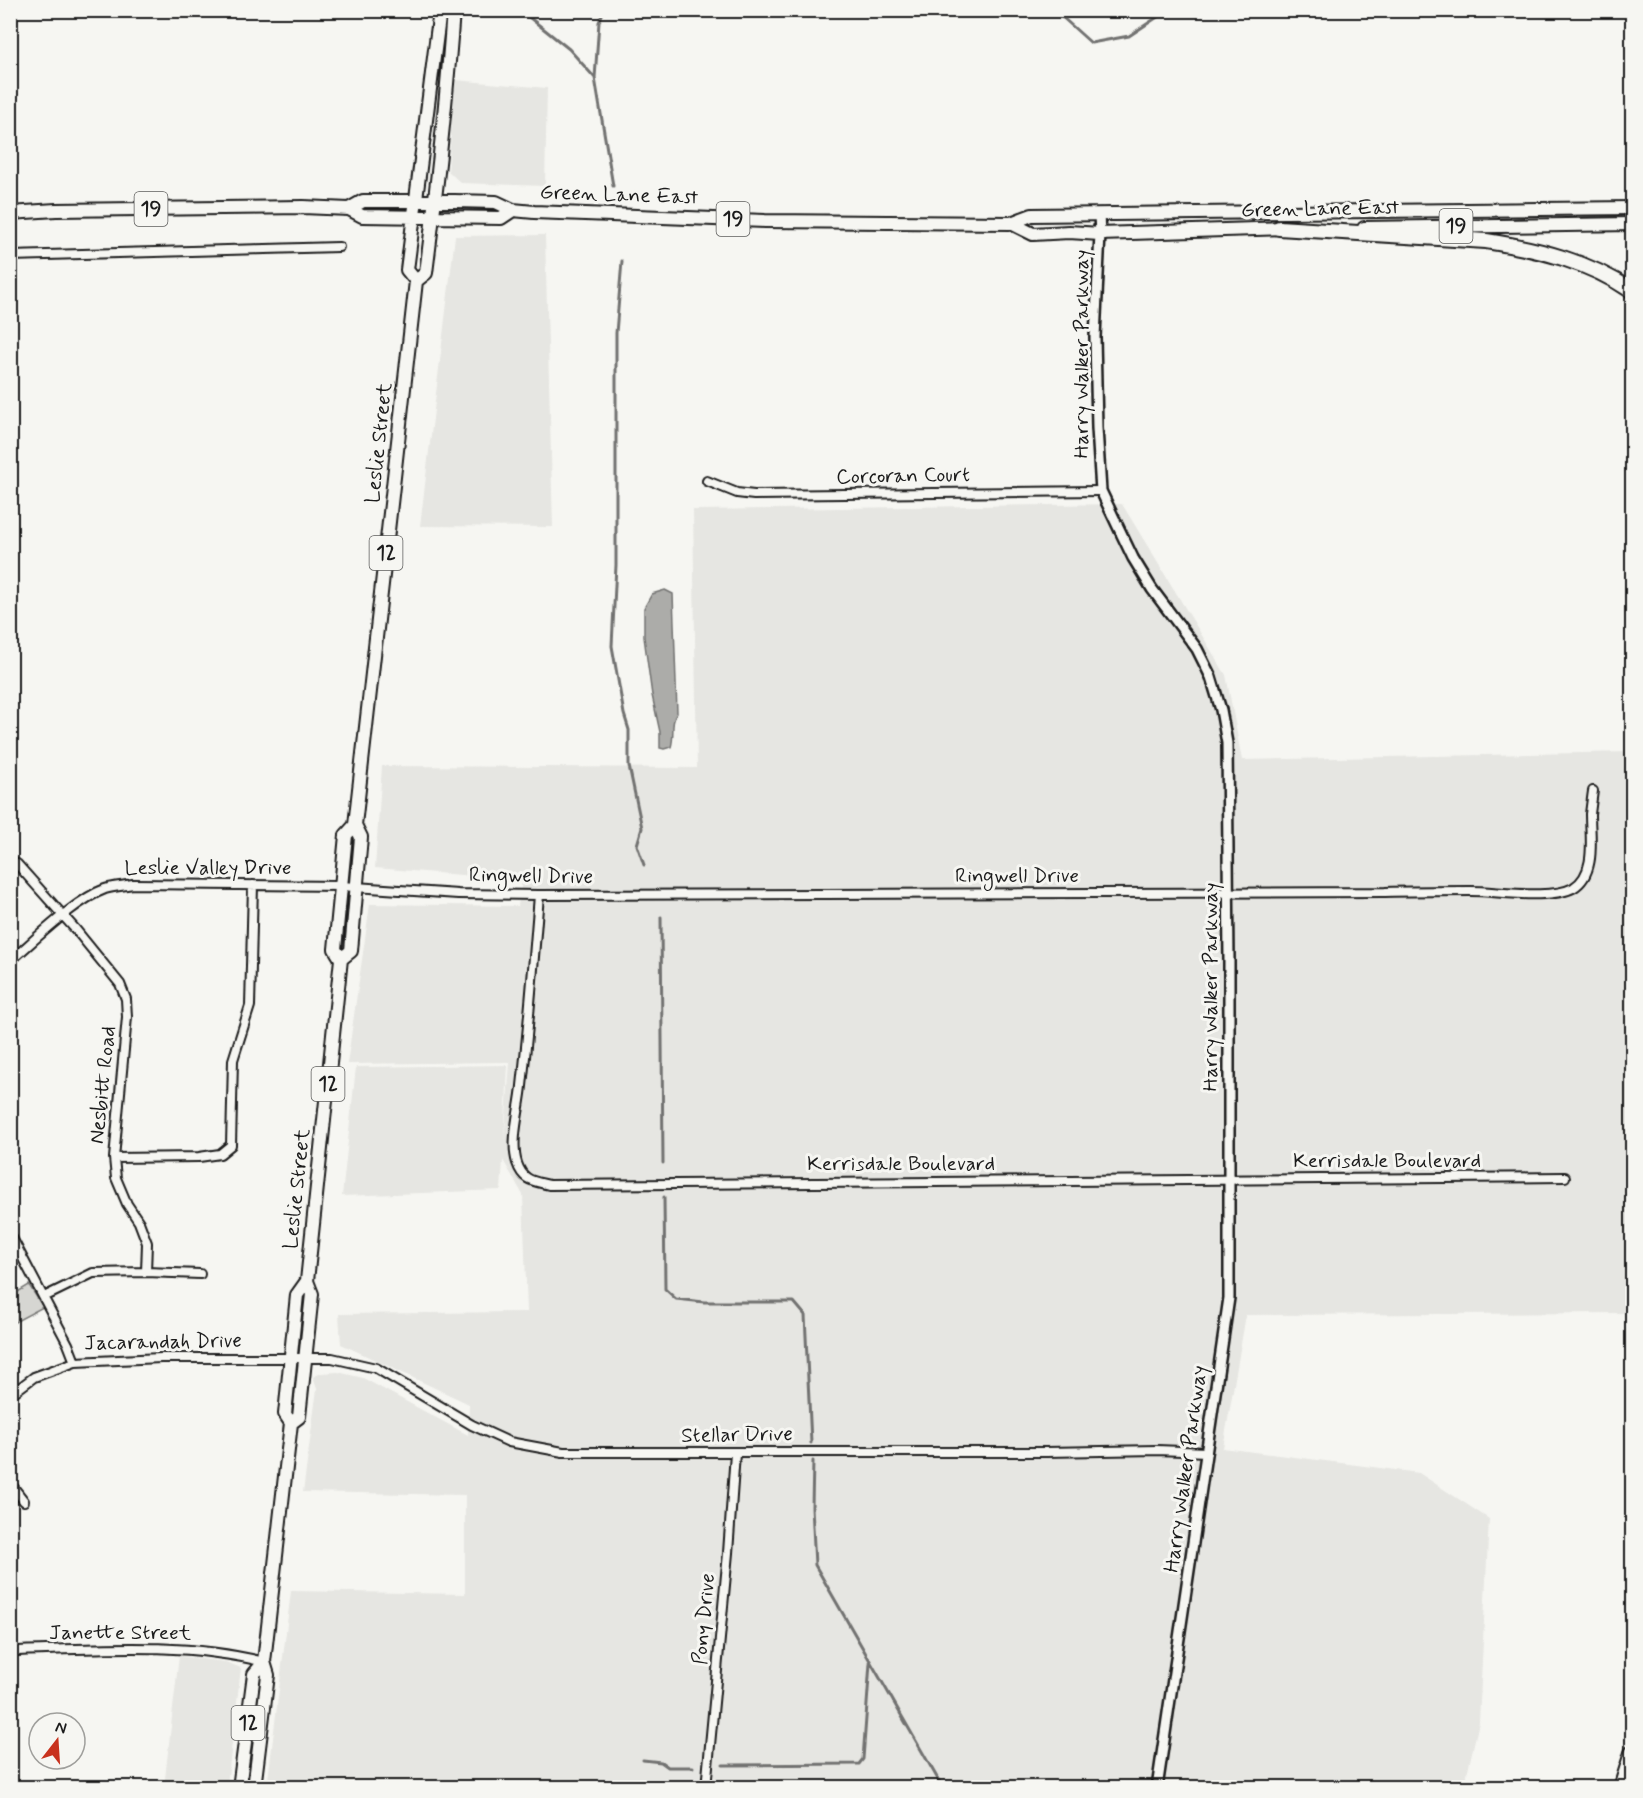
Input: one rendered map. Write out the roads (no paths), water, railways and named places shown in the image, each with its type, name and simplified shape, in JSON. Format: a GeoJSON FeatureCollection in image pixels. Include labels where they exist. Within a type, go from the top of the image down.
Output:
{"type":"FeatureCollection","features":[{"type":"Feature","properties":{"kind":"highway"},"geometry":{"type":"LineString","coordinates":[[1279,228],[1516,246],[1576,261],[1611,277],[1632,291]]}},
{"type":"Feature","properties":{"kind":"highway"},"geometry":{"type":"LineString","coordinates":[[1622,1788],[1632,1753]]}},
{"type":"Feature","properties":{"kind":"main road","name":"Leslie Street"},"geometry":{"type":"LineString","coordinates":[[416,281],[407,270],[440,10]]}},
{"type":"Feature","properties":{"kind":"main road","name":"Leslie Street"},"geometry":{"type":"LineString","coordinates":[[291,1423],[299,1417],[312,1294],[307,1281],[341,959],[334,949],[346,835],[355,825],[416,281],[426,273],[434,217],[453,10]]}},
{"type":"Feature","properties":{"kind":"main road","name":"Green Lane East"},"geometry":{"type":"LineString","coordinates":[[349,209],[363,201],[496,202],[513,210],[765,221],[1011,223],[1032,215],[1632,208]]}},
{"type":"Feature","properties":{"kind":"main road","name":"Green Lane East"},"geometry":{"type":"LineString","coordinates":[[10,213],[56,210],[303,207],[349,209],[362,216],[501,218],[513,210]]}},
{"type":"Feature","properties":{"kind":"main road","name":"Green Lane East"},"geometry":{"type":"LineString","coordinates":[[1011,223],[1033,234],[1279,228],[1632,224]]}},
{"type":"Feature","properties":{"kind":"main road","name":"Leslie Street"},"geometry":{"type":"LineString","coordinates":[[341,959],[351,951],[358,888],[362,837],[355,825]]}},
{"type":"Feature","properties":{"kind":"main road","name":"Leslie Street"},"geometry":{"type":"LineString","coordinates":[[254,1788],[268,1675],[264,1662],[291,1423],[285,1414],[290,1359],[297,1295],[307,1281]]}},
{"type":"Feature","properties":{"kind":"main road","name":"Leslie Street"},"geometry":{"type":"LineString","coordinates":[[239,1788],[254,1674],[264,1662]]}},
{"type":"Feature","properties":{"kind":"street","name":"Harry Walker Parkway"},"geometry":{"type":"LineString","coordinates":[[1099,215],[1095,337],[1097,437],[1101,491],[1132,558],[1197,649],[1211,677],[1221,710],[1227,742],[1229,1298],[1157,1788]]}},
{"type":"Feature","properties":{"kind":"street"},"geometry":{"type":"LineString","coordinates":[[10,256],[339,247]]}},
{"type":"Feature","properties":{"kind":"street","name":"Corcoran Court"},"geometry":{"type":"LineString","coordinates":[[707,481],[737,493],[754,495],[1101,491]]}},
{"type":"Feature","properties":{"kind":"street","name":"Ringwell Drive"},"geometry":{"type":"LineString","coordinates":[[358,888],[458,894],[539,895],[1229,894],[1468,891],[1538,893],[1563,891],[1575,887],[1583,878],[1589,866],[1592,840],[1590,813],[1593,791]]}},
{"type":"Feature","properties":{"kind":"street","name":"Nesbitt Road"},"geometry":{"type":"LineString","coordinates":[[10,861],[17,864],[106,965],[120,984],[126,999],[127,1017],[114,1158],[116,1178],[127,1204],[139,1222],[147,1243],[146,1272]]}},
{"type":"Feature","properties":{"kind":"street","name":"Leslie Valley Drive"},"geometry":{"type":"LineString","coordinates":[[10,961],[63,916],[104,890],[133,884],[358,888]]}},
{"type":"Feature","properties":{"kind":"street"},"geometry":{"type":"LineString","coordinates":[[114,1158],[199,1157],[220,1154],[231,1145],[233,1060],[250,1006],[253,885]]}},
{"type":"Feature","properties":{"kind":"street","name":"Kerrisdale Boulevard"},"geometry":{"type":"LineString","coordinates":[[539,895],[522,1088],[514,1147],[520,1171],[527,1179],[549,1185],[1564,1177]]}},
{"type":"Feature","properties":{"kind":"street"},"geometry":{"type":"LineString","coordinates":[[10,1234],[68,1344],[75,1362]]}},
{"type":"Feature","properties":{"kind":"street"},"geometry":{"type":"LineString","coordinates":[[44,1297],[93,1273],[200,1274]]}},
{"type":"Feature","properties":{"kind":"street","name":"Jacarandah Drive"},"geometry":{"type":"LineString","coordinates":[[10,1395],[34,1377],[75,1362],[161,1358],[290,1359]]}},
{"type":"Feature","properties":{"kind":"street","name":"Stellar Drive"},"geometry":{"type":"LineString","coordinates":[[290,1359],[332,1358],[376,1368],[472,1425],[509,1442],[584,1454],[1157,1450],[1207,1452]]}},
{"type":"Feature","properties":{"kind":"street","name":"Pony Drive"},"geometry":{"type":"LineString","coordinates":[[706,1788],[735,1453]]}},
{"type":"Feature","properties":{"kind":"street"},"geometry":{"type":"LineString","coordinates":[[10,1483],[24,1501]]}},
{"type":"Feature","properties":{"kind":"street","name":"Janette Street"},"geometry":{"type":"LineString","coordinates":[[10,1651],[161,1648],[246,1657],[264,1662]]}},
{"type":"Feature","properties":{"kind":"waterway"},"geometry":{"type":"LineString","coordinates":[[520,10],[569,49],[595,78]]}},
{"type":"Feature","properties":{"kind":"waterway"},"geometry":{"type":"LineString","coordinates":[[604,10],[599,22],[595,78],[613,186]]}},
{"type":"Feature","properties":{"kind":"waterway"},"geometry":{"type":"LineString","coordinates":[[1058,10],[1061,16],[1091,43],[1129,36],[1168,10]]}},
{"type":"Feature","properties":{"kind":"waterway"},"geometry":{"type":"LineString","coordinates":[[622,261],[616,333],[616,565],[612,646],[629,730],[629,766],[642,828],[637,845],[644,865]]}},
{"type":"Feature","properties":{"kind":"waterway"},"geometry":{"type":"LineString","coordinates":[[661,917],[663,1163]]}},
{"type":"Feature","properties":{"kind":"waterway"},"geometry":{"type":"LineString","coordinates":[[664,1197],[665,1289],[676,1299],[704,1302],[794,1302],[805,1315],[811,1443]]}},
{"type":"Feature","properties":{"kind":"waterway"},"geometry":{"type":"LineString","coordinates":[[813,1461],[812,1507],[815,1565],[943,1788]]}},
{"type":"Feature","properties":{"kind":"waterway"},"geometry":{"type":"LineString","coordinates":[[723,1765],[859,1764],[863,1759],[870,1663]]}},
{"type":"Feature","properties":{"kind":"waterway"},"geometry":{"type":"LineString","coordinates":[[643,1760],[661,1762],[668,1767],[693,1767]]}}]}
